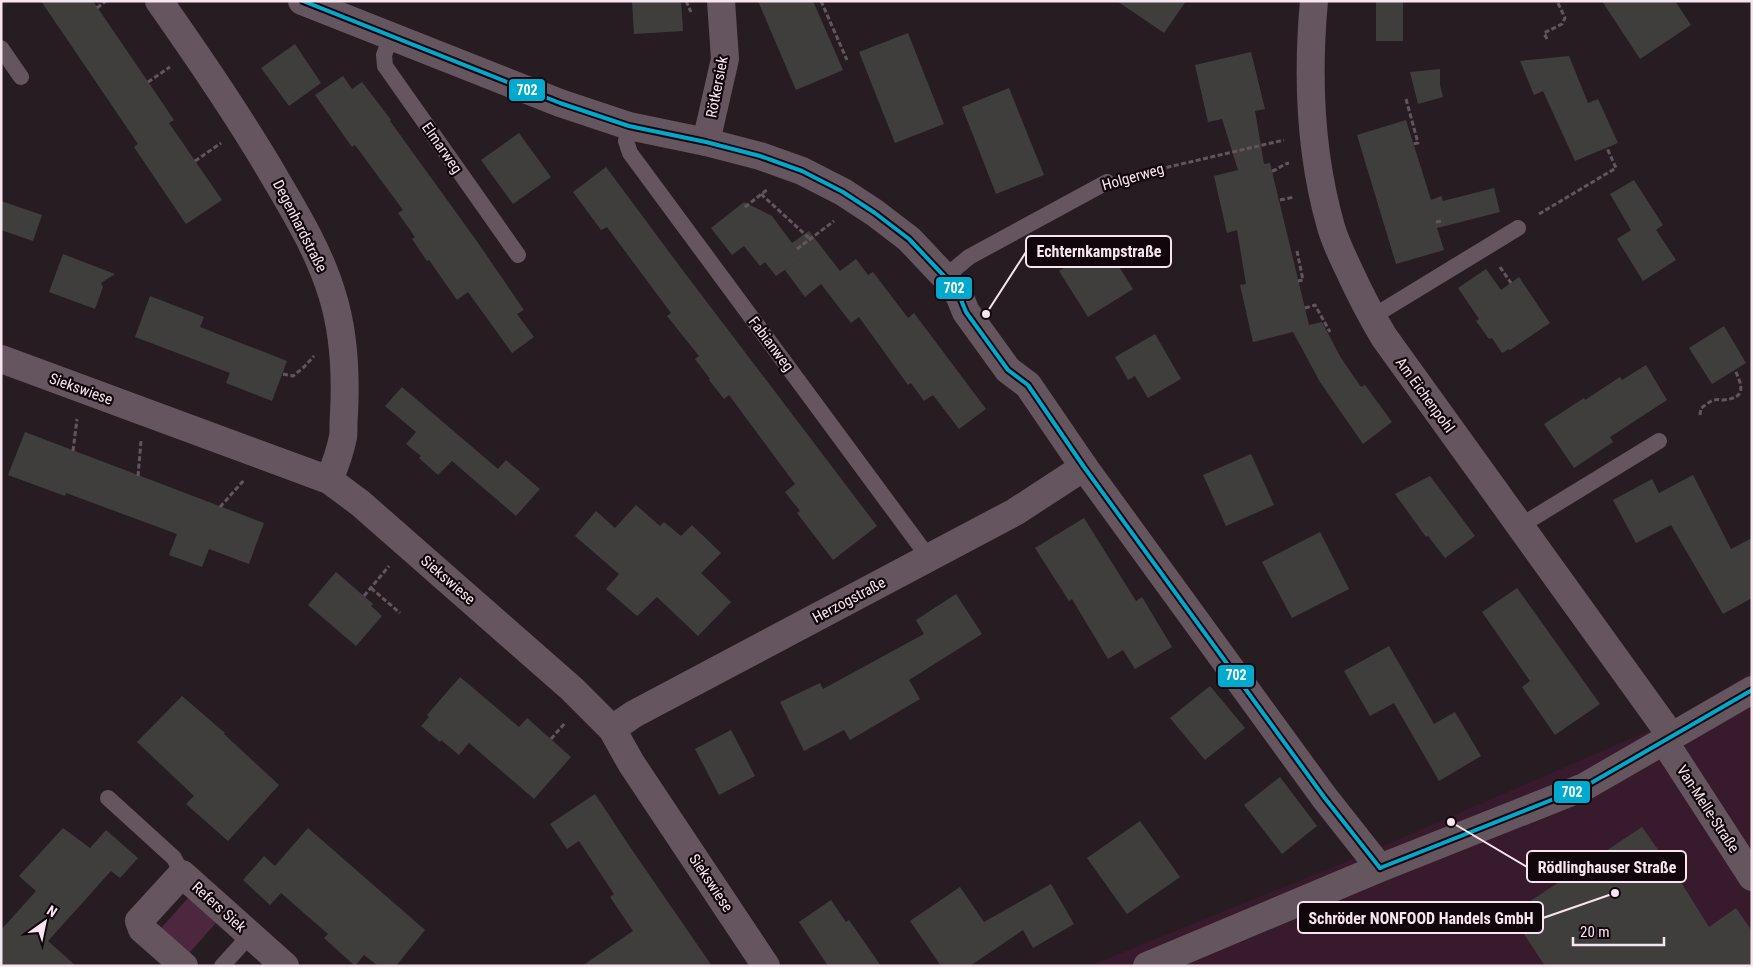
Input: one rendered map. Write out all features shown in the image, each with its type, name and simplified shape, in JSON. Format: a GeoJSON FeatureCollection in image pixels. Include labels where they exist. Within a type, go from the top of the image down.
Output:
{"type":"FeatureCollection","features":[{"type":"Feature","properties":{"kind":"street","name":"Degenhardstraße"},"geometry":{"type":"LineString","coordinates":[[159,1],[210,74],[292,206],[321,262],[333,296],[340,331],[345,384],[343,437],[337,461],[329,480]]}},
{"type":"Feature","properties":{"kind":"street"},"geometry":{"type":"LineString","coordinates":[[302,1],[560,103],[629,126],[706,142],[760,156],[802,171],[843,192],[875,213],[909,240],[959,295],[966,312],[1008,370],[1028,385],[1084,467],[1324,797],[1380,868]]}},
{"type":"Feature","properties":{"kind":"street","name":"Rötkersiek"},"geometry":{"type":"LineString","coordinates":[[706,142],[724,59],[721,1]]}},
{"type":"Feature","properties":{"kind":"street","name":"Am Eichenpohl"},"geometry":{"type":"LineString","coordinates":[[1314,1],[1311,31],[1311,117],[1322,188],[1331,228],[1372,317],[1389,344],[1520,526],[1668,739]]}},
{"type":"Feature","properties":{"kind":"street","name":"Siekswiese"},"geometry":{"type":"LineString","coordinates":[[1,359],[329,480],[360,503],[546,665],[612,729],[631,763],[766,966]]}},
{"type":"Feature","properties":{"kind":"street","name":"Herzogstraße"},"geometry":{"type":"LineString","coordinates":[[612,729],[650,705],[1015,512],[1084,467]]}},
{"type":"Feature","properties":{"kind":"street"},"geometry":{"type":"LineString","coordinates":[[1147,966],[1380,868],[1584,787],[1752,690]]}},
{"type":"Feature","properties":{"kind":"street","name":"Van-Melle-Straße"},"geometry":{"type":"LineString","coordinates":[[1668,739],[1752,877]]}},
{"type":"Feature","properties":{"kind":"street","name":"Refers Siek"},"geometry":{"type":"LineString","coordinates":[[184,966],[142,929],[139,921],[182,874],[285,966]]}},
{"type":"Feature","properties":{"kind":"lane","name":"Elmarweg"},"geometry":{"type":"LineString","coordinates":[[391,36],[384,55],[385,66],[518,255]]}},
{"type":"Feature","properties":{"kind":"lane"},"geometry":{"type":"LineString","coordinates":[[1,48],[21,77]]}},
{"type":"Feature","properties":{"kind":"lane","name":"Fabianweg"},"geometry":{"type":"LineString","coordinates":[[629,126],[626,141],[630,153],[929,558]]}},
{"type":"Feature","properties":{"kind":"lane","name":"Holgerweg"},"geometry":{"type":"LineString","coordinates":[[945,278],[969,257],[1107,182]]}},
{"type":"Feature","properties":{"kind":"lane"},"geometry":{"type":"LineString","coordinates":[[1372,317],[1512,235]]}},
{"type":"Feature","properties":{"kind":"lane"},"geometry":{"type":"LineString","coordinates":[[1520,526],[1659,441]]}},
{"type":"Feature","properties":{"kind":"lane"},"geometry":{"type":"LineString","coordinates":[[108,798],[174,858],[182,874]]}},
{"type":"Feature","properties":{"kind":"lane"},"geometry":{"type":"LineString","coordinates":[[222,966],[250,935]]}},
{"type":"Feature","properties":{"kind":"path"},"geometry":{"type":"LineString","coordinates":[[97,8],[106,1]]}},
{"type":"Feature","properties":{"kind":"path"},"geometry":{"type":"LineString","coordinates":[[821,1],[847,60]]}},
{"type":"Feature","properties":{"kind":"path"},"geometry":{"type":"LineString","coordinates":[[1547,39],[1544,33],[1562,24],[1565,18],[1557,1]]}},
{"type":"Feature","properties":{"kind":"path"},"geometry":{"type":"LineString","coordinates":[[148,82],[174,64]]}},
{"type":"Feature","properties":{"kind":"path"},"geometry":{"type":"LineString","coordinates":[[1406,99],[1418,142],[1413,144]]}},
{"type":"Feature","properties":{"kind":"path","name":"Holgerweg"},"geometry":{"type":"LineString","coordinates":[[1107,182],[1313,133]]}},
{"type":"Feature","properties":{"kind":"path"},"geometry":{"type":"LineString","coordinates":[[195,161],[224,140]]}},
{"type":"Feature","properties":{"kind":"path"},"geometry":{"type":"LineString","coordinates":[[1539,214],[1616,168],[1607,148]]}},
{"type":"Feature","properties":{"kind":"path"},"geometry":{"type":"LineString","coordinates":[[745,207],[774,184]]}},
{"type":"Feature","properties":{"kind":"path"},"geometry":{"type":"LineString","coordinates":[[762,194],[810,239]]}},
{"type":"Feature","properties":{"kind":"path"},"geometry":{"type":"LineString","coordinates":[[797,249],[841,216]]}},
{"type":"Feature","properties":{"kind":"path"},"geometry":{"type":"LineString","coordinates":[[1436,222],[1442,221]]}},
{"type":"Feature","properties":{"kind":"path"},"geometry":{"type":"LineString","coordinates":[[1297,251],[1303,280],[1298,281]]}},
{"type":"Feature","properties":{"kind":"path"},"geometry":{"type":"LineString","coordinates":[[1305,308],[1315,305],[1330,332]]}},
{"type":"Feature","properties":{"kind":"path"},"geometry":{"type":"LineString","coordinates":[[283,374],[293,376],[317,353]]}},
{"type":"Feature","properties":{"kind":"path"},"geometry":{"type":"LineString","coordinates":[[1700,415],[1701,408],[1714,400],[1732,399],[1740,393],[1742,388],[1741,382],[1735,370]]}},
{"type":"Feature","properties":{"kind":"path"},"geometry":{"type":"LineString","coordinates":[[72,450],[77,415]]}},
{"type":"Feature","properties":{"kind":"path"},"geometry":{"type":"LineString","coordinates":[[138,476],[141,439]]}},
{"type":"Feature","properties":{"kind":"path"},"geometry":{"type":"LineString","coordinates":[[220,507],[244,481],[246,475]]}},
{"type":"Feature","properties":{"kind":"path"},"geometry":{"type":"LineString","coordinates":[[364,596],[387,569]]}},
{"type":"Feature","properties":{"kind":"path"},"geometry":{"type":"LineString","coordinates":[[371,588],[400,613]]}},
{"type":"Feature","properties":{"kind":"path"},"geometry":{"type":"LineString","coordinates":[[550,739],[568,720]]}},
{"type":"Feature","properties":{"kind":"shaded area"},"geometry":{"type":"Polygon","coordinates":[[[1752,672],[1752,966],[1089,966],[1358,857],[1669,722],[1752,672]]]}},
{"type":"Feature","properties":{"kind":"shaded area"},"geometry":{"type":"Polygon","coordinates":[[[190,896],[216,919],[215,924],[190,952],[186,953],[161,930],[190,896]]]}},
{"type":"Feature","properties":{"kind":"building"},"geometry":{"type":"Polygon","coordinates":[[[41,1],[93,1],[174,120],[169,123],[222,200],[186,224],[134,147],[138,144],[41,1]]]}},
{"type":"Feature","properties":{"kind":"building"},"geometry":{"type":"Polygon","coordinates":[[[632,1],[681,1],[683,31],[634,34],[632,1]]]}},
{"type":"Feature","properties":{"kind":"building"},"geometry":{"type":"Polygon","coordinates":[[[758,1],[813,1],[843,70],[796,90],[758,1]]]}},
{"type":"Feature","properties":{"kind":"building"},"geometry":{"type":"Polygon","coordinates":[[[1117,1],[1186,1],[1164,33],[1117,1]]]}},
{"type":"Feature","properties":{"kind":"building"},"geometry":{"type":"Polygon","coordinates":[[[1376,1],[1403,1],[1403,41],[1376,41],[1376,1]]]}},
{"type":"Feature","properties":{"kind":"building"},"geometry":{"type":"Polygon","coordinates":[[[1602,1],[1675,1],[1691,25],[1640,59],[1602,1]]]}},
{"type":"Feature","properties":{"kind":"building"},"geometry":{"type":"Polygon","coordinates":[[[908,33],[944,124],[895,143],[859,52],[908,33]]]}},
{"type":"Feature","properties":{"kind":"building"},"geometry":{"type":"Polygon","coordinates":[[[295,44],[321,83],[289,106],[261,68],[295,44]]]}},
{"type":"Feature","properties":{"kind":"building"},"geometry":{"type":"Polygon","coordinates":[[[1251,52],[1265,109],[1255,111],[1264,164],[1270,163],[1309,325],[1322,322],[1341,358],[1361,387],[1365,385],[1392,422],[1363,444],[1320,382],[1293,332],[1253,342],[1240,285],[1246,284],[1237,230],[1227,233],[1214,176],[1238,170],[1222,119],[1208,122],[1195,65],[1251,52]]]}},
{"type":"Feature","properties":{"kind":"building"},"geometry":{"type":"Polygon","coordinates":[[[1569,56],[1588,103],[1598,99],[1618,143],[1575,161],[1543,91],[1534,95],[1520,61],[1569,56]]]}},
{"type":"Feature","properties":{"kind":"building"},"geometry":{"type":"Polygon","coordinates":[[[1440,69],[1440,85],[1443,97],[1418,104],[1410,72],[1440,69]]]}},
{"type":"Feature","properties":{"kind":"building"},"geometry":{"type":"Polygon","coordinates":[[[343,76],[352,89],[362,82],[391,120],[524,310],[517,314],[534,337],[512,353],[468,292],[457,300],[429,260],[427,261],[412,239],[415,237],[398,213],[403,210],[355,145],[352,147],[315,95],[343,76]]]}},
{"type":"Feature","properties":{"kind":"building"},"geometry":{"type":"Polygon","coordinates":[[[1009,88],[1044,175],[996,194],[962,107],[1009,88]]]}},
{"type":"Feature","properties":{"kind":"building"},"geometry":{"type":"Polygon","coordinates":[[[1406,120],[1431,200],[1441,196],[1443,201],[1494,188],[1500,212],[1437,228],[1444,250],[1396,264],[1357,135],[1406,120]]]}},
{"type":"Feature","properties":{"kind":"building"},"geometry":{"type":"Polygon","coordinates":[[[519,133],[551,177],[513,204],[481,160],[519,133]]]}},
{"type":"Feature","properties":{"kind":"building"},"geometry":{"type":"Polygon","coordinates":[[[606,167],[877,526],[833,560],[797,513],[800,511],[785,492],[795,484],[729,395],[724,399],[709,380],[695,359],[699,356],[667,316],[671,313],[607,227],[601,230],[573,192],[606,167]]]}},
{"type":"Feature","properties":{"kind":"building"},"geometry":{"type":"Polygon","coordinates":[[[1634,180],[1663,225],[1656,230],[1676,260],[1643,281],[1617,239],[1631,230],[1610,194],[1634,180]]]}},
{"type":"Feature","properties":{"kind":"building"},"geometry":{"type":"Polygon","coordinates":[[[1,201],[42,215],[33,241],[1,230],[1,201]]]}},
{"type":"Feature","properties":{"kind":"building"},"geometry":{"type":"Polygon","coordinates":[[[744,202],[772,216],[792,243],[809,231],[840,271],[856,259],[868,275],[873,272],[908,318],[914,313],[986,409],[959,429],[933,395],[924,401],[911,383],[908,385],[859,317],[851,323],[821,284],[805,297],[785,270],[802,258],[776,276],[765,262],[760,266],[744,246],[732,255],[711,228],[744,202]]]}},
{"type":"Feature","properties":{"kind":"building"},"geometry":{"type":"Polygon","coordinates":[[[1104,243],[1133,289],[1088,317],[1059,271],[1104,243]]]}},
{"type":"Feature","properties":{"kind":"building"},"geometry":{"type":"Polygon","coordinates":[[[63,254],[115,274],[101,283],[103,287],[95,309],[49,292],[63,254]]]}},
{"type":"Feature","properties":{"kind":"building"},"geometry":{"type":"Polygon","coordinates":[[[1486,269],[1501,290],[1519,277],[1550,323],[1510,350],[1502,353],[1492,338],[1489,339],[1476,321],[1479,319],[1458,288],[1486,269]]]}},
{"type":"Feature","properties":{"kind":"building"},"geometry":{"type":"Polygon","coordinates":[[[150,296],[204,317],[200,327],[287,361],[272,401],[226,383],[230,373],[135,337],[150,296]]]}},
{"type":"Feature","properties":{"kind":"building"},"geometry":{"type":"Polygon","coordinates":[[[1724,326],[1746,363],[1712,384],[1689,348],[1724,326]]]}},
{"type":"Feature","properties":{"kind":"building"},"geometry":{"type":"Polygon","coordinates":[[[1155,334],[1181,379],[1148,398],[1135,376],[1128,380],[1115,357],[1155,334]]]}},
{"type":"Feature","properties":{"kind":"building"},"geometry":{"type":"Polygon","coordinates":[[[1646,365],[1667,400],[1610,437],[1613,442],[1574,468],[1544,424],[1620,377],[1622,380],[1646,365]]]}},
{"type":"Feature","properties":{"kind":"building"},"geometry":{"type":"Polygon","coordinates":[[[402,387],[498,469],[506,460],[540,489],[516,516],[452,461],[438,475],[419,458],[421,456],[406,444],[416,432],[385,406],[402,387]]]}},
{"type":"Feature","properties":{"kind":"building"},"geometry":{"type":"Polygon","coordinates":[[[25,432],[264,523],[249,564],[209,549],[202,567],[169,555],[177,534],[66,493],[65,496],[8,475],[25,432]]]}},
{"type":"Feature","properties":{"kind":"building"},"geometry":{"type":"Polygon","coordinates":[[[1251,454],[1274,505],[1226,526],[1203,475],[1251,454]]]}},
{"type":"Feature","properties":{"kind":"building"},"geometry":{"type":"Polygon","coordinates":[[[1693,475],[1731,549],[1752,538],[1752,598],[1723,614],[1671,525],[1636,543],[1613,500],[1652,479],[1659,493],[1693,475]]]}},
{"type":"Feature","properties":{"kind":"building"},"geometry":{"type":"Polygon","coordinates":[[[1430,476],[1475,536],[1445,558],[1428,536],[1426,537],[1395,494],[1430,476]]]}},
{"type":"Feature","properties":{"kind":"building"},"geometry":{"type":"Polygon","coordinates":[[[636,505],[660,526],[664,522],[681,536],[692,525],[721,553],[701,573],[731,602],[698,636],[657,597],[637,616],[606,589],[619,574],[575,536],[596,511],[615,528],[636,505]]]}},
{"type":"Feature","properties":{"kind":"building"},"geometry":{"type":"Polygon","coordinates":[[[1084,518],[1136,601],[1142,597],[1172,647],[1135,669],[1123,650],[1108,659],[1072,599],[1069,601],[1035,548],[1084,518]]]}},
{"type":"Feature","properties":{"kind":"building"},"geometry":{"type":"Polygon","coordinates":[[[1320,532],[1349,589],[1292,618],[1262,562],[1320,532]]]}},
{"type":"Feature","properties":{"kind":"building"},"geometry":{"type":"Polygon","coordinates":[[[336,572],[373,604],[371,606],[382,616],[356,646],[308,605],[336,572]]]}},
{"type":"Feature","properties":{"kind":"building"},"geometry":{"type":"Polygon","coordinates":[[[1517,588],[1600,704],[1555,735],[1522,687],[1530,681],[1482,612],[1517,588]]]}},
{"type":"Feature","properties":{"kind":"building"},"geometry":{"type":"Polygon","coordinates":[[[956,594],[982,634],[909,680],[920,699],[850,740],[844,730],[804,751],[780,702],[820,683],[823,689],[924,634],[916,620],[956,594]]]}},
{"type":"Feature","properties":{"kind":"building"},"geometry":{"type":"Polygon","coordinates":[[[1389,646],[1434,724],[1455,712],[1481,756],[1439,781],[1394,703],[1370,716],[1344,671],[1389,646]]]}},
{"type":"Feature","properties":{"kind":"building"},"geometry":{"type":"Polygon","coordinates":[[[460,677],[519,727],[527,718],[571,757],[534,799],[469,743],[459,755],[421,726],[429,717],[427,715],[460,677]]]}},
{"type":"Feature","properties":{"kind":"building"},"geometry":{"type":"Polygon","coordinates":[[[1210,686],[1245,728],[1205,760],[1170,718],[1210,686]]]}},
{"type":"Feature","properties":{"kind":"building"},"geometry":{"type":"Polygon","coordinates":[[[182,696],[225,733],[279,785],[228,841],[186,804],[194,796],[137,742],[182,696]]]}},
{"type":"Feature","properties":{"kind":"building"},"geometry":{"type":"Polygon","coordinates":[[[731,730],[755,776],[719,795],[695,749],[731,730]]]}},
{"type":"Feature","properties":{"kind":"building"},"geometry":{"type":"Polygon","coordinates":[[[1280,777],[1317,826],[1282,854],[1244,805],[1280,777]]]}},
{"type":"Feature","properties":{"kind":"building"},"geometry":{"type":"Polygon","coordinates":[[[595,794],[712,966],[582,966],[633,931],[610,897],[614,894],[579,841],[567,849],[550,824],[595,794]]]}},
{"type":"Feature","properties":{"kind":"building"},"geometry":{"type":"Polygon","coordinates":[[[1140,821],[1180,877],[1127,914],[1087,858],[1140,821]]]}},
{"type":"Feature","properties":{"kind":"building"},"geometry":{"type":"Polygon","coordinates":[[[1642,827],[1679,879],[1709,927],[1736,908],[1752,931],[1752,966],[1545,966],[1511,914],[1642,827]]]}},
{"type":"Feature","properties":{"kind":"building"},"geometry":{"type":"Polygon","coordinates":[[[63,828],[90,848],[106,830],[138,858],[120,878],[111,871],[48,941],[76,966],[1,966],[1,930],[36,891],[19,876],[63,828]]]}},
{"type":"Feature","properties":{"kind":"building"},"geometry":{"type":"Polygon","coordinates":[[[308,828],[425,930],[396,966],[378,966],[364,955],[355,966],[324,938],[328,934],[281,893],[270,905],[243,880],[264,856],[275,866],[308,828]]]}},
{"type":"Feature","properties":{"kind":"building"},"geometry":{"type":"Polygon","coordinates":[[[1051,884],[1074,924],[1033,948],[1023,930],[970,966],[941,966],[910,921],[960,887],[984,922],[1051,884]]]}},
{"type":"Feature","properties":{"kind":"building"},"geometry":{"type":"Polygon","coordinates":[[[831,900],[846,922],[849,920],[881,966],[828,966],[799,922],[831,900]]]}},
{"type":"Feature","properties":{"kind":"transit line","name":"702"},"geometry":{"type":"LineString","coordinates":[[303,1],[560,103],[629,126],[706,142],[760,156],[802,171],[843,192],[909,239],[945,277],[959,295],[966,312],[1008,370],[1028,385],[1084,467],[1324,797],[1380,868]]}},
{"type":"Feature","properties":{"kind":"transit line","name":"702"},"geometry":{"type":"LineString","coordinates":[[1380,868],[1584,787],[1752,690]]}},
{"type":"Feature","properties":{"kind":"place","name":"Echternkampstraße"},"geometry":{"type":"Point","coordinates":[986,314]}},
{"type":"Feature","properties":{"kind":"place","name":"Rödlinghauser Straße"},"geometry":{"type":"Point","coordinates":[1451,822]}},
{"type":"Feature","properties":{"kind":"place","name":"Schröder NONFOOD Handels GmbH"},"geometry":{"type":"Point","coordinates":[1615,893]}}]}
